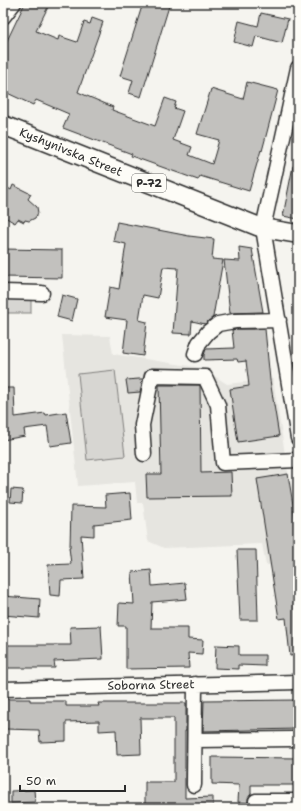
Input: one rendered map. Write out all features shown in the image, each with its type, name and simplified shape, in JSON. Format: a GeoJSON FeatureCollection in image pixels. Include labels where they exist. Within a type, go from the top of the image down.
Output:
{"type":"FeatureCollection","features":[{"type":"Feature","properties":{"kind":"main road","name":"Kyshynivska Street"},"geometry":{"type":"LineString","coordinates":[[3,125],[263,228],[298,234]]}},
{"type":"Feature","properties":{"kind":"street"},"geometry":{"type":"LineString","coordinates":[[3,17],[14,3]]}},
{"type":"Feature","properties":{"kind":"street"},"geometry":{"type":"LineString","coordinates":[[298,68],[263,228],[298,438]]}},
{"type":"Feature","properties":{"kind":"street"},"geometry":{"type":"LineString","coordinates":[[3,292],[42,293]]}},
{"type":"Feature","properties":{"kind":"street"},"geometry":{"type":"LineString","coordinates":[[195,354],[199,343],[208,332],[218,324],[235,321],[279,320]]}},
{"type":"Feature","properties":{"kind":"street"},"geometry":{"type":"LineString","coordinates":[[144,454],[142,425],[152,376],[205,377],[218,405],[223,464],[298,460]]}},
{"type":"Feature","properties":{"kind":"street","name":"Soborna Street"},"geometry":{"type":"LineString","coordinates":[[3,689],[298,682]]}},
{"type":"Feature","properties":{"kind":"street"},"geometry":{"type":"LineString","coordinates":[[194,785],[195,684]]}},
{"type":"Feature","properties":{"kind":"street"},"geometry":{"type":"LineString","coordinates":[[195,740],[293,739]]}},
{"type":"Feature","properties":{"kind":"street"},"geometry":{"type":"LineString","coordinates":[[257,808],[256,801],[298,801]]}},
{"type":"Feature","properties":{"kind":"shaded area"},"geometry":{"type":"Polygon","coordinates":[[[4,299],[31,299],[31,313],[4,313],[4,299]]]}},
{"type":"Feature","properties":{"kind":"shaded area"},"geometry":{"type":"Polygon","coordinates":[[[62,335],[110,336],[113,354],[202,368],[227,384],[273,379],[298,535],[270,565],[266,565],[262,544],[164,548],[148,541],[143,503],[137,503],[135,482],[78,486],[62,335]]]}},
{"type":"Feature","properties":{"kind":"shaded area"},"geometry":{"type":"Polygon","coordinates":[[[115,370],[125,456],[87,460],[78,374],[115,370]]]}},
{"type":"Feature","properties":{"kind":"building"},"geometry":{"type":"Polygon","coordinates":[[[25,3],[50,3],[36,31],[58,40],[59,36],[77,42],[84,22],[90,24],[92,18],[103,22],[78,92],[113,107],[112,110],[155,126],[165,98],[176,102],[174,108],[183,111],[173,140],[192,147],[189,155],[212,164],[219,140],[197,134],[211,89],[243,99],[247,82],[278,90],[262,151],[261,150],[249,191],[200,176],[198,180],[131,156],[132,154],[63,128],[69,114],[36,100],[33,105],[3,91],[3,49],[25,3]]]}},
{"type":"Feature","properties":{"kind":"building"},"geometry":{"type":"Polygon","coordinates":[[[143,3],[170,3],[141,97],[129,93],[133,80],[120,76],[143,3]]]}},
{"type":"Feature","properties":{"kind":"building"},"geometry":{"type":"Polygon","coordinates":[[[261,13],[288,19],[282,43],[256,36],[253,47],[234,42],[239,21],[258,26],[261,13]]]}},
{"type":"Feature","properties":{"kind":"building"},"geometry":{"type":"Polygon","coordinates":[[[293,166],[298,167],[298,219],[283,216],[293,166]]]}},
{"type":"Feature","properties":{"kind":"building"},"geometry":{"type":"Polygon","coordinates":[[[3,185],[11,190],[13,185],[31,194],[28,199],[37,207],[38,213],[35,218],[29,221],[25,220],[24,222],[18,219],[15,223],[3,216],[3,185]]]}},
{"type":"Feature","properties":{"kind":"building"},"geometry":{"type":"Polygon","coordinates":[[[117,222],[189,236],[214,239],[212,259],[223,260],[213,317],[205,324],[192,321],[191,334],[173,333],[178,268],[163,267],[158,298],[143,295],[139,320],[147,322],[143,356],[123,353],[127,320],[105,317],[110,287],[119,289],[126,244],[113,241],[117,222]]]}},
{"type":"Feature","properties":{"kind":"building"},"geometry":{"type":"Polygon","coordinates":[[[239,247],[252,249],[263,312],[230,313],[224,260],[240,261],[239,247]]]}},
{"type":"Feature","properties":{"kind":"building"},"geometry":{"type":"Polygon","coordinates":[[[3,249],[62,250],[62,278],[3,277],[3,249]]]}},
{"type":"Feature","properties":{"kind":"building"},"geometry":{"type":"Polygon","coordinates":[[[62,295],[77,299],[72,321],[57,317],[62,295]]]}},
{"type":"Feature","properties":{"kind":"building"},"geometry":{"type":"Polygon","coordinates":[[[265,329],[270,380],[279,436],[238,442],[230,389],[249,386],[246,361],[238,362],[237,359],[204,360],[206,349],[234,348],[232,330],[265,329]]]}},
{"type":"Feature","properties":{"kind":"building"},"geometry":{"type":"Polygon","coordinates":[[[143,379],[140,392],[128,393],[126,380],[143,379]]]}},
{"type":"Feature","properties":{"kind":"building"},"geometry":{"type":"Polygon","coordinates":[[[159,385],[200,385],[201,473],[231,472],[232,496],[147,497],[146,474],[161,474],[159,385]]]}},
{"type":"Feature","properties":{"kind":"building"},"geometry":{"type":"Polygon","coordinates":[[[3,388],[14,388],[15,417],[66,412],[71,443],[50,446],[47,426],[24,429],[25,436],[3,440],[3,388]]]}},
{"type":"Feature","properties":{"kind":"building"},"geometry":{"type":"Polygon","coordinates":[[[288,474],[298,535],[298,655],[290,656],[286,618],[279,619],[257,479],[288,474]]]}},
{"type":"Feature","properties":{"kind":"building"},"geometry":{"type":"Polygon","coordinates":[[[11,489],[23,490],[22,503],[10,502],[11,489]]]}},
{"type":"Feature","properties":{"kind":"building"},"geometry":{"type":"Polygon","coordinates":[[[130,493],[132,520],[94,524],[94,536],[81,535],[84,579],[61,580],[60,596],[50,595],[48,565],[71,564],[69,547],[71,506],[106,507],[105,495],[130,493]]]}},
{"type":"Feature","properties":{"kind":"building"},"geometry":{"type":"Polygon","coordinates":[[[237,550],[256,550],[258,620],[240,620],[237,550]]]}},
{"type":"Feature","properties":{"kind":"building"},"geometry":{"type":"Polygon","coordinates":[[[151,570],[152,586],[185,583],[187,599],[152,602],[151,628],[188,628],[188,639],[203,640],[202,654],[188,653],[189,668],[126,669],[126,626],[118,626],[119,603],[134,604],[132,572],[151,570]]]}},
{"type":"Feature","properties":{"kind":"building"},"geometry":{"type":"Polygon","coordinates":[[[3,596],[40,599],[39,618],[3,615],[3,596]]]}},
{"type":"Feature","properties":{"kind":"building"},"geometry":{"type":"Polygon","coordinates":[[[101,626],[103,659],[54,661],[55,668],[3,668],[3,645],[71,645],[70,627],[101,626]]]}},
{"type":"Feature","properties":{"kind":"building"},"geometry":{"type":"Polygon","coordinates":[[[216,645],[239,646],[239,655],[265,655],[265,666],[238,665],[238,669],[215,668],[216,645]]]}},
{"type":"Feature","properties":{"kind":"building"},"geometry":{"type":"Polygon","coordinates":[[[5,699],[66,701],[66,706],[99,706],[98,703],[186,703],[185,798],[213,797],[213,808],[145,808],[145,782],[174,782],[174,718],[140,718],[141,754],[117,755],[116,730],[99,731],[99,721],[66,722],[66,741],[40,742],[39,730],[5,729],[5,699]]]}},
{"type":"Feature","properties":{"kind":"building"},"geometry":{"type":"Polygon","coordinates":[[[298,700],[298,729],[203,731],[204,701],[298,700]]]}},
{"type":"Feature","properties":{"kind":"building"},"geometry":{"type":"Polygon","coordinates":[[[212,757],[298,758],[298,785],[251,785],[251,794],[248,798],[248,803],[238,802],[239,785],[212,784],[212,757]]]}},
{"type":"Feature","properties":{"kind":"building"},"geometry":{"type":"Polygon","coordinates":[[[34,790],[35,802],[11,803],[11,791],[34,790]]]}}]}
